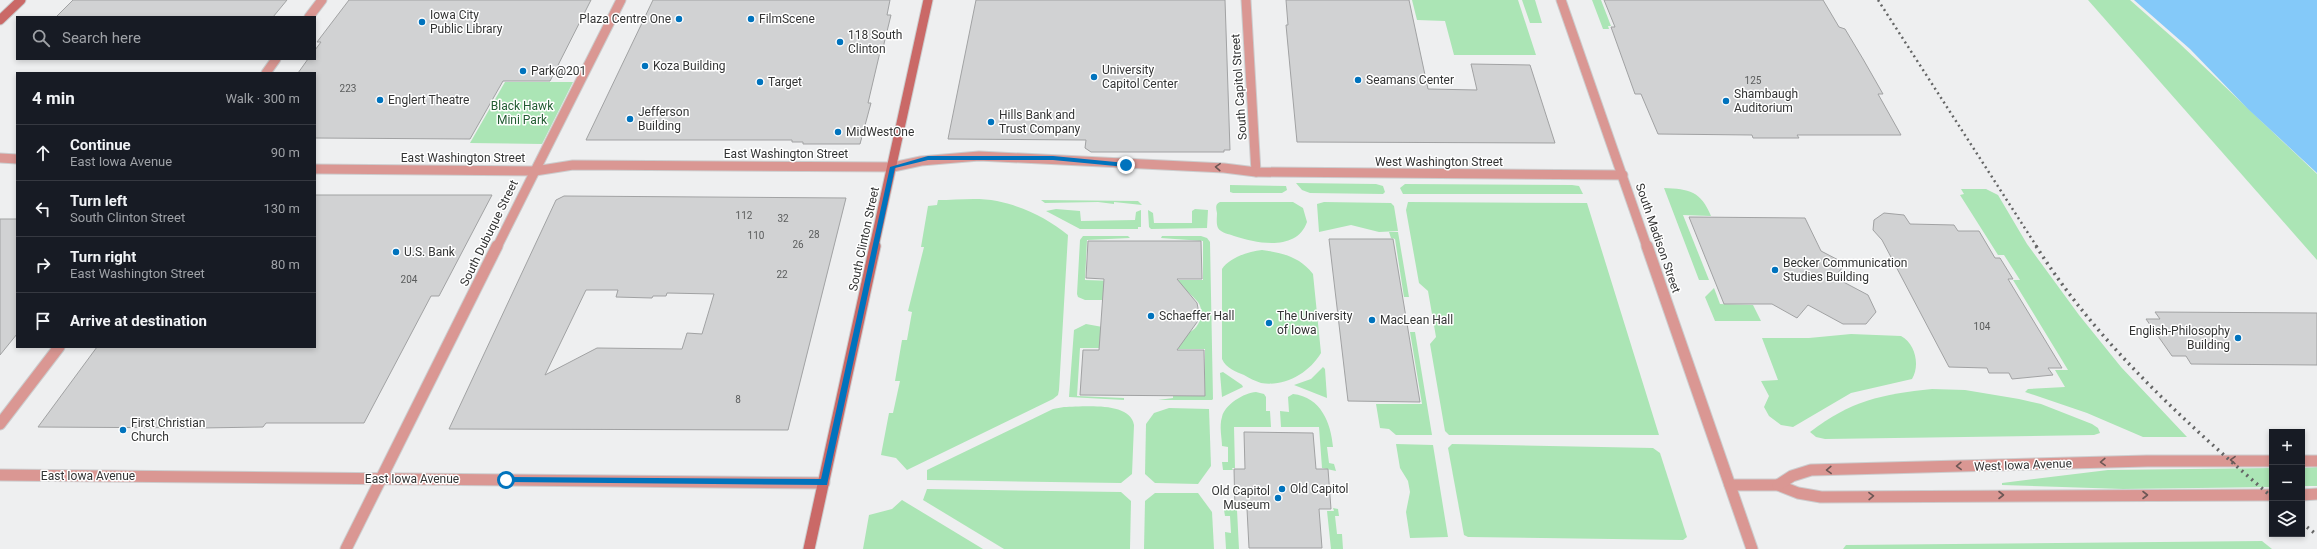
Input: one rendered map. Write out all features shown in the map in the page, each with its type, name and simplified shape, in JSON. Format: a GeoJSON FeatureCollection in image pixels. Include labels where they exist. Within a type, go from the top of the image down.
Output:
{"type":"FeatureCollection","features":[{"type":"Feature","properties":{"kind":"main road"},"geometry":{"type":"LineString","coordinates":[[0,20],[21,0]]}},
{"type":"Feature","properties":{"kind":"main road","name":"South Clinton Street"},"geometry":{"type":"LineString","coordinates":[[809,549],[928,0]]}},
{"type":"Feature","properties":{"kind":"street"},"geometry":{"type":"LineString","coordinates":[[310,16],[322,0]]}},
{"type":"Feature","properties":{"kind":"street","name":"South Dubuque Street"},"geometry":{"type":"LineString","coordinates":[[346,549],[621,0]]}},
{"type":"Feature","properties":{"kind":"street","name":"South Capitol Street"},"geometry":{"type":"LineString","coordinates":[[1246,0],[1256,172]]}},
{"type":"Feature","properties":{"kind":"street","name":"South Madison Street"},"geometry":{"type":"LineString","coordinates":[[1561,0],[1752,549]]}},
{"type":"Feature","properties":{"kind":"street"},"geometry":{"type":"LineString","coordinates":[[267,72],[275,60]]}},
{"type":"Feature","properties":{"kind":"street"},"geometry":{"type":"LineString","coordinates":[[0,158],[16,159]]}},
{"type":"Feature","properties":{"kind":"street","name":"East Washington Street"},"geometry":{"type":"LineString","coordinates":[[316,169],[535,171],[580,165],[892,167],[928,158],[1053,158],[1126,165],[1216,167],[1256,172]]}},
{"type":"Feature","properties":{"kind":"street","name":"West Washington Street"},"geometry":{"type":"LineString","coordinates":[[1256,172],[1623,175]]}},
{"type":"Feature","properties":{"kind":"street"},"geometry":{"type":"LineString","coordinates":[[0,424],[58,348]]}},
{"type":"Feature","properties":{"kind":"street","name":"West Iowa Avenue"},"geometry":{"type":"LineString","coordinates":[[1778,485],[1792,476],[1811,470],[2192,460],[2269,461]]}},
{"type":"Feature","properties":{"kind":"street"},"geometry":{"type":"LineString","coordinates":[[2305,461],[2317,461]]}},
{"type":"Feature","properties":{"kind":"street","name":"East Iowa Avenue"},"geometry":{"type":"LineString","coordinates":[[0,475],[824,483]]}},
{"type":"Feature","properties":{"kind":"street"},"geometry":{"type":"LineString","coordinates":[[1730,485],[1778,485],[1798,493],[1821,497],[2269,495]]}},
{"type":"Feature","properties":{"kind":"street"},"geometry":{"type":"LineString","coordinates":[[2305,495],[2317,494]]}},
{"type":"Feature","properties":{"kind":"green space"},"geometry":{"type":"Polygon","coordinates":[[[1412,0],[1518,0],[1536,55],[1454,55],[1445,21],[1417,20],[1412,0]]]}},
{"type":"Feature","properties":{"kind":"green space"},"geometry":{"type":"Polygon","coordinates":[[[1522,0],[1535,0],[1542,23],[1530,23],[1522,0]]]}},
{"type":"Feature","properties":{"kind":"green space"},"geometry":{"type":"Polygon","coordinates":[[[1592,0],[1601,0],[1611,26],[1608,26],[1609,29],[1603,29],[1592,0]]]}},
{"type":"Feature","properties":{"kind":"green space"},"geometry":{"type":"Polygon","coordinates":[[[2088,0],[2130,0],[2180,44],[2317,174],[2317,260],[2088,0]]]}},
{"type":"Feature","properties":{"kind":"green space","name":"Black Hawk Mini Park"},"geometry":{"type":"Polygon","coordinates":[[[505,82],[573,82],[542,144],[470,143],[505,82]]]}},
{"type":"Feature","properties":{"kind":"green space"},"geometry":{"type":"Polygon","coordinates":[[[1296,183],[1376,184],[1383,186],[1385,192],[1383,194],[1310,193],[1302,190],[1296,183]]]}},
{"type":"Feature","properties":{"kind":"green space"},"geometry":{"type":"Polygon","coordinates":[[[1405,184],[1572,185],[1579,186],[1583,194],[1403,194],[1400,188],[1405,184]]]}},
{"type":"Feature","properties":{"kind":"green space"},"geometry":{"type":"Polygon","coordinates":[[[1230,185],[1286,186],[1287,190],[1282,193],[1233,193],[1230,192],[1230,185]]]}},
{"type":"Feature","properties":{"kind":"green space"},"geometry":{"type":"Polygon","coordinates":[[[1664,188],[1680,189],[1693,193],[1703,201],[1711,216],[1683,215],[1709,280],[1699,280],[1664,188]]]}},
{"type":"Feature","properties":{"kind":"green space"},"geometry":{"type":"Polygon","coordinates":[[[1961,189],[1986,189],[1998,195],[2027,244],[2079,315],[2121,367],[2187,437],[2143,437],[2087,413],[2025,392],[2028,389],[2065,387],[2055,370],[2068,370],[2013,280],[2020,280],[2004,255],[1998,255],[1960,195],[1964,194],[1961,189]]]}},
{"type":"Feature","properties":{"kind":"green space"},"geometry":{"type":"Polygon","coordinates":[[[982,199],[1006,203],[1044,219],[1068,235],[1059,390],[1058,395],[1053,399],[907,470],[896,458],[881,455],[889,413],[893,413],[900,381],[895,381],[902,340],[907,340],[912,312],[908,311],[924,247],[921,247],[928,206],[937,205],[938,200],[982,199]]]}},
{"type":"Feature","properties":{"kind":"green space"},"geometry":{"type":"Polygon","coordinates":[[[1041,200],[1138,201],[1142,205],[1114,202],[1114,204],[1098,202],[1045,203],[1041,200]]]}},
{"type":"Feature","properties":{"kind":"green space"},"geometry":{"type":"Polygon","coordinates":[[[1220,202],[1293,202],[1303,208],[1307,222],[1302,231],[1295,238],[1286,241],[1265,243],[1244,239],[1219,230],[1216,206],[1220,202]]]}},
{"type":"Feature","properties":{"kind":"green space"},"geometry":{"type":"Polygon","coordinates":[[[1324,202],[1391,203],[1394,206],[1398,231],[1379,232],[1351,225],[1319,232],[1317,204],[1324,202]]]}},
{"type":"Feature","properties":{"kind":"green space"},"geometry":{"type":"Polygon","coordinates":[[[1408,202],[1587,203],[1659,435],[1449,435],[1445,431],[1430,344],[1436,337],[1428,291],[1419,283],[1406,210],[1408,202]]]}},
{"type":"Feature","properties":{"kind":"green space"},"geometry":{"type":"Polygon","coordinates":[[[1056,209],[1080,211],[1081,221],[1135,220],[1136,212],[1141,210],[1141,227],[1138,227],[1138,229],[1080,229],[1046,211],[1056,209]]]}},
{"type":"Feature","properties":{"kind":"green space"},"geometry":{"type":"Polygon","coordinates":[[[1195,209],[1208,210],[1207,228],[1151,229],[1149,227],[1148,210],[1153,213],[1154,223],[1192,223],[1192,211],[1195,209]]]}},
{"type":"Feature","properties":{"kind":"green space"},"geometry":{"type":"Polygon","coordinates":[[[1389,232],[1398,232],[1409,297],[1404,297],[1395,239],[1391,238],[1389,232]]]}},
{"type":"Feature","properties":{"kind":"green space"},"geometry":{"type":"Polygon","coordinates":[[[1083,236],[1128,236],[1130,238],[1087,240],[1085,280],[1114,281],[1109,300],[1085,300],[1078,297],[1080,240],[1083,236]]]}},
{"type":"Feature","properties":{"kind":"green space"},"geometry":{"type":"Polygon","coordinates":[[[1162,236],[1201,236],[1207,238],[1210,242],[1212,400],[1158,400],[1173,398],[1173,396],[1205,396],[1205,349],[1175,349],[1175,336],[1194,330],[1199,323],[1201,310],[1198,302],[1175,280],[1203,280],[1203,241],[1161,238],[1162,236]]]}},
{"type":"Feature","properties":{"kind":"green space"},"geometry":{"type":"Polygon","coordinates":[[[1262,250],[1284,254],[1297,260],[1308,268],[1313,274],[1321,353],[1310,367],[1296,377],[1287,381],[1270,384],[1261,383],[1235,371],[1226,365],[1222,359],[1222,269],[1234,258],[1262,250]]]}},
{"type":"Feature","properties":{"kind":"green space"},"geometry":{"type":"Polygon","coordinates":[[[1714,288],[1720,304],[1753,305],[1761,321],[1715,321],[1705,297],[1714,288]]]}},
{"type":"Feature","properties":{"kind":"green space"},"geometry":{"type":"Polygon","coordinates":[[[1086,324],[1108,328],[1111,348],[1080,348],[1077,396],[1124,398],[1124,400],[1069,397],[1074,330],[1086,324]]]}},
{"type":"Feature","properties":{"kind":"green space"},"geometry":{"type":"Polygon","coordinates":[[[1410,332],[1415,332],[1432,435],[1396,435],[1389,429],[1380,428],[1376,404],[1422,404],[1410,332]]]}},
{"type":"Feature","properties":{"kind":"green space"},"geometry":{"type":"Polygon","coordinates":[[[1851,334],[1901,336],[1910,344],[1915,356],[1916,368],[1912,379],[1851,393],[1793,427],[1781,425],[1769,416],[1764,407],[1769,396],[1761,381],[1778,380],[1762,338],[1809,338],[1851,334]]]}},
{"type":"Feature","properties":{"kind":"green space"},"geometry":{"type":"Polygon","coordinates":[[[1323,367],[1325,369],[1327,398],[1294,385],[1311,379],[1323,367]]]}},
{"type":"Feature","properties":{"kind":"green space"},"geometry":{"type":"Polygon","coordinates":[[[1223,372],[1243,387],[1222,397],[1220,373],[1223,372]]]}},
{"type":"Feature","properties":{"kind":"green space"},"geometry":{"type":"Polygon","coordinates":[[[1932,389],[1965,390],[2041,404],[2092,424],[2098,428],[2100,433],[2094,435],[1825,439],[1816,437],[1810,432],[1839,413],[1867,401],[1897,393],[1932,389]]]}},
{"type":"Feature","properties":{"kind":"green space"},"geometry":{"type":"Polygon","coordinates":[[[1256,392],[1264,394],[1266,397],[1266,411],[1270,411],[1271,427],[1234,427],[1235,468],[1232,468],[1233,470],[1223,470],[1222,462],[1228,462],[1228,447],[1222,446],[1221,424],[1224,412],[1236,400],[1246,394],[1256,392]]]}},
{"type":"Feature","properties":{"kind":"green space"},"geometry":{"type":"Polygon","coordinates":[[[1293,394],[1303,396],[1311,400],[1323,413],[1327,420],[1333,447],[1327,447],[1329,463],[1334,464],[1336,471],[1322,468],[1319,427],[1281,427],[1280,411],[1289,412],[1288,397],[1293,394]]]}},
{"type":"Feature","properties":{"kind":"green space"},"geometry":{"type":"Polygon","coordinates":[[[1064,407],[1105,407],[1124,412],[1131,417],[1134,425],[1132,474],[1121,483],[927,480],[927,470],[1053,409],[1064,407]]]}},
{"type":"Feature","properties":{"kind":"green space"},"geometry":{"type":"Polygon","coordinates":[[[1169,408],[1209,409],[1211,466],[1198,484],[1155,483],[1145,474],[1146,424],[1154,413],[1169,408]]]}},
{"type":"Feature","properties":{"kind":"green space"},"geometry":{"type":"Polygon","coordinates":[[[1396,444],[1433,445],[1448,537],[1410,538],[1406,512],[1410,492],[1408,481],[1400,468],[1396,444]]]}},
{"type":"Feature","properties":{"kind":"green space"},"geometry":{"type":"Polygon","coordinates":[[[1452,444],[1653,448],[1660,453],[1687,537],[1683,540],[1468,537],[1464,535],[1448,448],[1452,444]]]}},
{"type":"Feature","properties":{"kind":"green space"},"geometry":{"type":"Polygon","coordinates":[[[2317,467],[2317,486],[2305,486],[2305,468],[2317,467]]]}},
{"type":"Feature","properties":{"kind":"green space"},"geometry":{"type":"Polygon","coordinates":[[[2269,468],[2269,487],[2123,489],[2002,485],[2002,483],[2108,470],[2269,468]]]}},
{"type":"Feature","properties":{"kind":"green space"},"geometry":{"type":"Polygon","coordinates":[[[927,489],[1121,492],[1131,501],[1130,549],[1004,549],[923,500],[927,489]]]}},
{"type":"Feature","properties":{"kind":"green space"},"geometry":{"type":"Polygon","coordinates":[[[1155,493],[1198,493],[1212,512],[1214,549],[1144,549],[1145,501],[1155,493]]]}},
{"type":"Feature","properties":{"kind":"green space"},"geometry":{"type":"Polygon","coordinates":[[[902,500],[983,549],[863,549],[869,515],[892,509],[902,500]]]}},
{"type":"Feature","properties":{"kind":"green space"},"geometry":{"type":"Polygon","coordinates":[[[1333,508],[1338,509],[1339,516],[1335,516],[1337,534],[1342,534],[1343,549],[1331,549],[1327,511],[1334,511],[1333,508]]]}},
{"type":"Feature","properties":{"kind":"green space"},"geometry":{"type":"Polygon","coordinates":[[[1224,510],[1237,510],[1239,549],[1226,549],[1225,532],[1231,533],[1230,516],[1225,516],[1224,510]]]}},
{"type":"Feature","properties":{"kind":"green space"},"geometry":{"type":"Polygon","coordinates":[[[2262,541],[2272,549],[1843,549],[1846,545],[2262,541]]]}},
{"type":"Feature","properties":{"kind":"water"},"geometry":{"type":"Polygon","coordinates":[[[2134,0],[2317,0],[2317,173],[2248,109],[2190,49],[2134,0]]]}},
{"type":"Feature","properties":{"kind":"building"},"geometry":{"type":"Polygon","coordinates":[[[73,0],[287,0],[274,16],[57,16],[73,0]]]}},
{"type":"Feature","properties":{"kind":"building"},"geometry":{"type":"Polygon","coordinates":[[[349,0],[591,0],[550,81],[503,81],[470,139],[316,138],[316,72],[299,72],[307,60],[316,60],[316,49],[321,42],[317,42],[349,0]]]}},
{"type":"Feature","properties":{"kind":"building"},"geometry":{"type":"Polygon","coordinates":[[[653,0],[890,0],[887,15],[891,15],[882,52],[880,52],[868,103],[871,103],[860,144],[803,144],[803,142],[792,142],[792,140],[586,140],[653,0]]]}},
{"type":"Feature","properties":{"kind":"building","name":"University Capitol Center"},"geometry":{"type":"Polygon","coordinates":[[[976,0],[1225,0],[1230,150],[1224,150],[1224,152],[1091,152],[1085,148],[1086,140],[948,139],[976,0]]]}},
{"type":"Feature","properties":{"kind":"building","name":"Seamans Center"},"geometry":{"type":"Polygon","coordinates":[[[1286,0],[1409,0],[1428,89],[1477,90],[1471,64],[1530,65],[1555,143],[1297,142],[1286,25],[1288,25],[1286,0]]]}},
{"type":"Feature","properties":{"kind":"building"},"geometry":{"type":"Polygon","coordinates":[[[1604,0],[1823,0],[1839,27],[1845,29],[1863,59],[1883,94],[1878,94],[1901,135],[1797,135],[1799,138],[1753,138],[1752,135],[1658,134],[1641,94],[1635,94],[1611,27],[1615,27],[1604,0]]]}},
{"type":"Feature","properties":{"kind":"building"},"geometry":{"type":"Polygon","coordinates":[[[316,195],[492,195],[439,296],[431,296],[364,423],[266,423],[263,427],[201,428],[38,427],[96,348],[316,348],[316,195]]]}},
{"type":"Feature","properties":{"kind":"building"},"geometry":{"type":"Polygon","coordinates":[[[564,196],[846,198],[788,430],[449,429],[556,200],[564,196]],[[586,290],[545,375],[597,348],[682,349],[687,333],[702,334],[714,294],[667,293],[666,296],[653,296],[652,298],[616,297],[618,290],[586,290]]]}},
{"type":"Feature","properties":{"kind":"building"},"geometry":{"type":"Polygon","coordinates":[[[1884,213],[1904,215],[1910,224],[1954,225],[1958,231],[1979,231],[1995,258],[2000,258],[2013,279],[2008,279],[2062,368],[2048,368],[2053,375],[2012,379],[2009,373],[1989,373],[1987,368],[1949,367],[1882,240],[1873,230],[1874,220],[1884,213]]]}},
{"type":"Feature","properties":{"kind":"building","name":"Becker Communication Studies Building"},"geometry":{"type":"Polygon","coordinates":[[[1689,217],[1805,218],[1821,251],[1846,264],[1834,277],[1868,295],[1876,312],[1866,324],[1843,324],[1808,305],[1797,318],[1772,304],[1724,304],[1689,217]]]}},
{"type":"Feature","properties":{"kind":"building"},"geometry":{"type":"Polygon","coordinates":[[[0,219],[16,219],[16,335],[0,355],[0,219]]]}},
{"type":"Feature","properties":{"kind":"building","name":"MacLean Hall"},"geometry":{"type":"Polygon","coordinates":[[[1329,239],[1393,239],[1420,402],[1348,401],[1329,239]]]}},
{"type":"Feature","properties":{"kind":"building","name":"Schaeffer Hall"},"geometry":{"type":"Polygon","coordinates":[[[1088,241],[1201,241],[1202,279],[1177,279],[1197,303],[1200,318],[1177,350],[1204,350],[1205,396],[1080,395],[1083,350],[1099,350],[1104,279],[1086,278],[1088,241]]]}},
{"type":"Feature","properties":{"kind":"building","name":"English-Philosophy Building"},"geometry":{"type":"Polygon","coordinates":[[[2155,312],[2317,313],[2317,365],[2191,364],[2186,356],[2172,356],[2146,319],[2160,319],[2155,312]]]}},
{"type":"Feature","properties":{"kind":"building","name":"Old Capitol"},"geometry":{"type":"Polygon","coordinates":[[[1244,432],[1313,433],[1316,469],[1328,469],[1331,509],[1319,509],[1322,548],[1249,548],[1247,509],[1235,509],[1234,469],[1245,469],[1244,432]]]}},
{"type":"Feature","properties":{"kind":"railway"},"geometry":{"type":"LineString","coordinates":[[1878,0],[2037,247]]}},
{"type":"Feature","properties":{"kind":"railway"},"geometry":{"type":"LineString","coordinates":[[2036,246],[2060,282],[2115,349],[2175,410],[2269,494]]}},
{"type":"Feature","properties":{"kind":"railway"},"geometry":{"type":"LineString","coordinates":[[2305,525],[2317,535]]}},
{"type":"Feature","properties":{"kind":"place","name":"Plaza Centre One"},"geometry":{"type":"Point","coordinates":[679,19]}},
{"type":"Feature","properties":{"kind":"place","name":"FilmScene"},"geometry":{"type":"Point","coordinates":[751,19]}},
{"type":"Feature","properties":{"kind":"place","name":"Iowa City Public Library"},"geometry":{"type":"Point","coordinates":[422,22]}},
{"type":"Feature","properties":{"kind":"place","name":"118 South Clinton"},"geometry":{"type":"Point","coordinates":[840,42]}},
{"type":"Feature","properties":{"kind":"place","name":"Koza Building"},"geometry":{"type":"Point","coordinates":[645,66]}},
{"type":"Feature","properties":{"kind":"place","name":"Park@201"},"geometry":{"type":"Point","coordinates":[523,71]}},
{"type":"Feature","properties":{"kind":"place","name":"University Capitol Center"},"geometry":{"type":"Point","coordinates":[1094,77]}},
{"type":"Feature","properties":{"kind":"place","name":"Seamans Center"},"geometry":{"type":"Point","coordinates":[1358,80]}},
{"type":"Feature","properties":{"kind":"place","name":"Target"},"geometry":{"type":"Point","coordinates":[760,82]}},
{"type":"Feature","properties":{"kind":"place","name":"Englert Theatre"},"geometry":{"type":"Point","coordinates":[380,100]}},
{"type":"Feature","properties":{"kind":"place","name":"Shambaugh Auditorium"},"geometry":{"type":"Point","coordinates":[1726,101]}},
{"type":"Feature","properties":{"kind":"place","name":"Jefferson Building"},"geometry":{"type":"Point","coordinates":[630,119]}},
{"type":"Feature","properties":{"kind":"place","name":"Hills Bank and Trust Company"},"geometry":{"type":"Point","coordinates":[991,122]}},
{"type":"Feature","properties":{"kind":"place","name":"MidWestOne"},"geometry":{"type":"Point","coordinates":[838,132]}},
{"type":"Feature","properties":{"kind":"place","name":"U.S. Bank"},"geometry":{"type":"Point","coordinates":[396,252]}},
{"type":"Feature","properties":{"kind":"place","name":"Becker Communication Studies Building"},"geometry":{"type":"Point","coordinates":[1775,270]}},
{"type":"Feature","properties":{"kind":"place","name":"Schaeffer Hall"},"geometry":{"type":"Point","coordinates":[1151,316]}},
{"type":"Feature","properties":{"kind":"place","name":"MacLean Hall"},"geometry":{"type":"Point","coordinates":[1372,320]}},
{"type":"Feature","properties":{"kind":"place","name":"The University of Iowa"},"geometry":{"type":"Point","coordinates":[1269,323]}},
{"type":"Feature","properties":{"kind":"place","name":"English-Philosophy Building"},"geometry":{"type":"Point","coordinates":[2238,338]}},
{"type":"Feature","properties":{"kind":"place","name":"First Christian Church"},"geometry":{"type":"Point","coordinates":[123,430]}},
{"type":"Feature","properties":{"kind":"place","name":"Old Capitol"},"geometry":{"type":"Point","coordinates":[1282,489]}},
{"type":"Feature","properties":{"kind":"place","name":"Old Capitol Museum"},"geometry":{"type":"Point","coordinates":[1278,498]}},
{"type":"Feature","properties":{"kind":"route"},"geometry":{"type":"LineString","coordinates":[[506,480],[824,483],[892,167],[928,158],[1053,158],[1126,165]]}}]}
